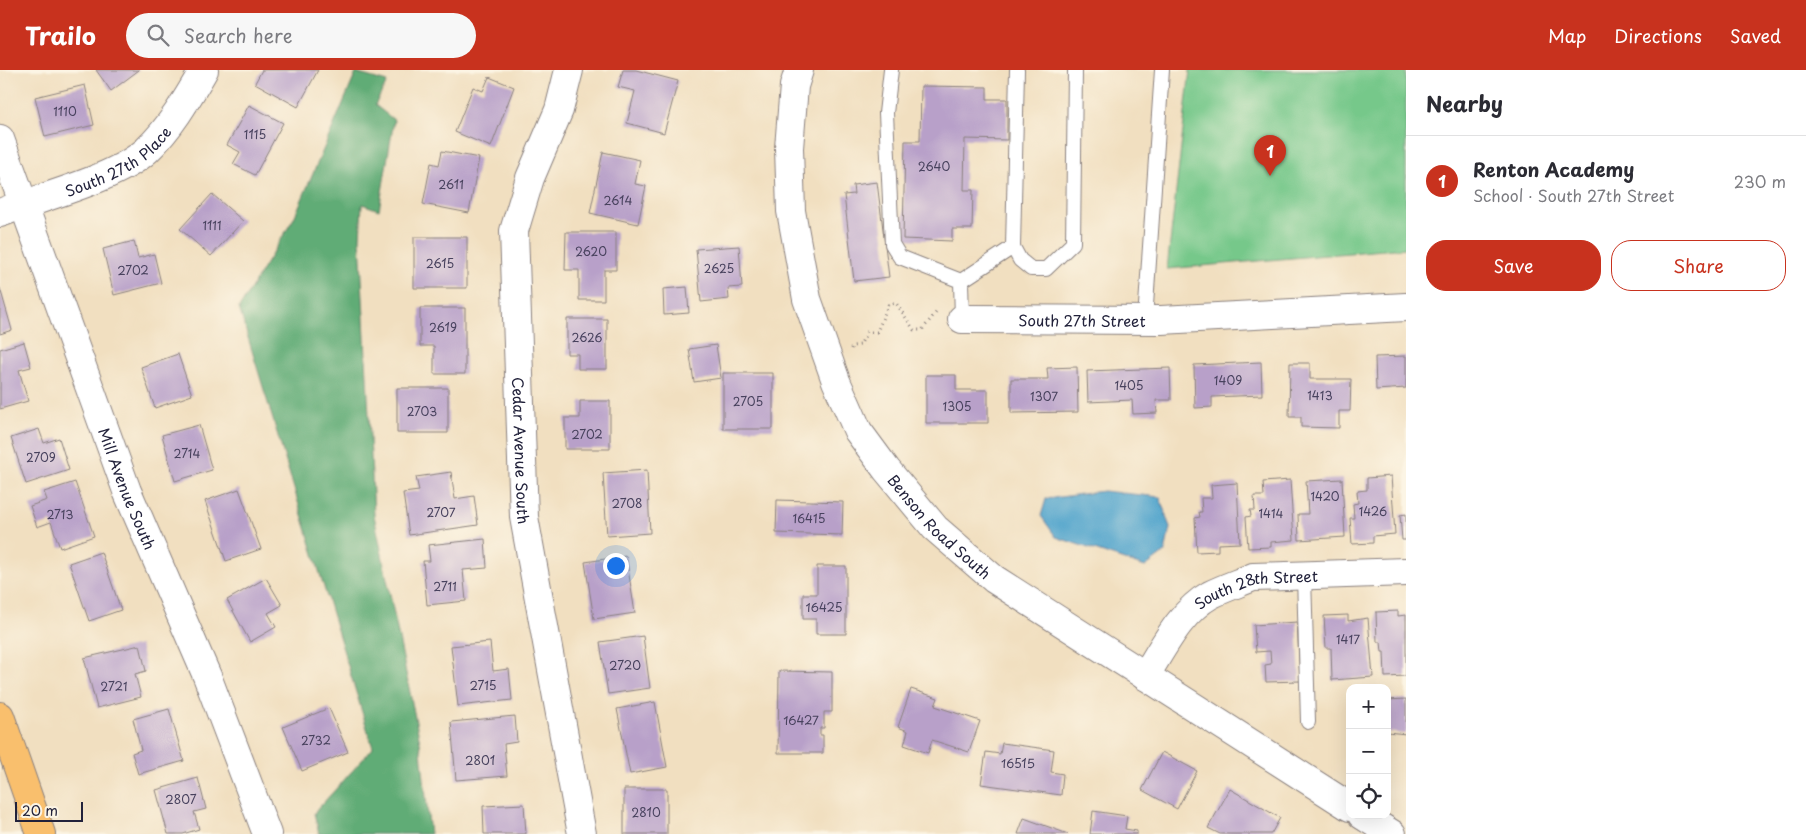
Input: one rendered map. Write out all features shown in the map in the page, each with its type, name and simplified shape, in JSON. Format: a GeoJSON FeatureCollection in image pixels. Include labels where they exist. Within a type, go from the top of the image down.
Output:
{"type":"FeatureCollection","features":[{"type":"Feature","properties":{"kind":"main road"},"geometry":{"type":"LineString","coordinates":[[0,716],[41,834]]}},
{"type":"Feature","properties":{"kind":"street","name":"South 27th Place"},"geometry":{"type":"LineString","coordinates":[[11,208],[118,170],[146,151],[174,120],[204,70]]}},
{"type":"Feature","properties":{"kind":"street","name":"Cedar Avenue South"},"geometry":{"type":"LineString","coordinates":[[569,70],[559,110],[530,178],[514,231],[524,517],[582,834]]}},
{"type":"Feature","properties":{"kind":"street","name":"Benson Road South"},"geometry":{"type":"LineString","coordinates":[[799,70],[794,86],[789,148],[791,211],[807,299],[836,381],[858,431],[886,469],[935,528],[994,579],[1346,804]]}},
{"type":"Feature","properties":{"kind":"street","name":"Mill Avenue South"},"geometry":{"type":"LineString","coordinates":[[0,139],[11,208],[127,491],[207,676],[267,834]]}},
{"type":"Feature","properties":{"kind":"street","name":"South 27th Street"},"geometry":{"type":"LineString","coordinates":[[962,319],[1145,320],[1406,308]]}},
{"type":"Feature","properties":{"kind":"street","name":"South 28th Street"},"geometry":{"type":"LineString","coordinates":[[1145,676],[1176,627],[1189,611],[1209,596],[1253,577],[1406,572]]}},
{"type":"Feature","properties":{"kind":"street"},"geometry":{"type":"LineString","coordinates":[[1368,819],[1392,834]]}},
{"type":"Feature","properties":{"kind":"lane"},"geometry":{"type":"LineString","coordinates":[[891,70],[886,113],[892,244],[900,257],[961,281]]}},
{"type":"Feature","properties":{"kind":"lane"},"geometry":{"type":"LineString","coordinates":[[1017,70],[1013,247],[1020,260],[1031,269],[1046,269],[1073,243],[1075,70]]}},
{"type":"Feature","properties":{"kind":"lane"},"geometry":{"type":"LineString","coordinates":[[1145,320],[1162,70]]}},
{"type":"Feature","properties":{"kind":"lane"},"geometry":{"type":"LineString","coordinates":[[961,281],[1013,247]]}},
{"type":"Feature","properties":{"kind":"lane"},"geometry":{"type":"LineString","coordinates":[[961,281],[962,319]]}},
{"type":"Feature","properties":{"kind":"lane"},"geometry":{"type":"LineString","coordinates":[[1304,575],[1308,722]]}},
{"type":"Feature","properties":{"kind":"path"},"geometry":{"type":"LineString","coordinates":[[836,381],[852,346],[860,345],[867,332],[877,332],[888,305],[896,303],[914,330],[922,330],[942,306],[962,319]]}},
{"type":"Feature","properties":{"kind":"green space"},"geometry":{"type":"Polygon","coordinates":[[[1190,70],[1406,70],[1406,248],[1167,269],[1190,70]]]}},
{"type":"Feature","properties":{"kind":"green space"},"geometry":{"type":"Polygon","coordinates":[[[356,73],[387,82],[375,105],[394,120],[379,210],[362,204],[360,239],[374,515],[420,742],[430,834],[319,834],[314,813],[373,748],[239,308],[294,218],[356,73]]]}},
{"type":"Feature","properties":{"kind":"water"},"geometry":{"type":"Polygon","coordinates":[[[1103,491],[1160,497],[1170,528],[1165,552],[1145,567],[1056,537],[1041,516],[1046,499],[1103,491]]]}},
{"type":"Feature","properties":{"kind":"building"},"geometry":{"type":"Polygon","coordinates":[[[96,70],[139,70],[111,91],[96,70]]]}},
{"type":"Feature","properties":{"kind":"building"},"geometry":{"type":"Polygon","coordinates":[[[262,70],[318,70],[298,107],[255,83],[262,70]]]}},
{"type":"Feature","properties":{"kind":"building"},"geometry":{"type":"Polygon","coordinates":[[[623,70],[636,70],[678,81],[664,133],[627,123],[635,91],[618,87],[623,70]]]}},
{"type":"Feature","properties":{"kind":"building"},"geometry":{"type":"Polygon","coordinates":[[[489,77],[514,87],[491,147],[455,132],[473,87],[483,91],[489,77]]]}},
{"type":"Feature","properties":{"kind":"building"},"geometry":{"type":"Polygon","coordinates":[[[85,85],[94,125],[45,137],[35,97],[85,85]]]}},
{"type":"Feature","properties":{"kind":"building"},"geometry":{"type":"Polygon","coordinates":[[[921,86],[987,87],[987,99],[1007,99],[1007,140],[965,139],[964,190],[973,190],[972,229],[952,229],[952,241],[903,239],[905,141],[920,141],[921,86]]]}},
{"type":"Feature","properties":{"kind":"building"},"geometry":{"type":"Polygon","coordinates":[[[249,105],[283,123],[255,175],[233,164],[240,152],[227,145],[249,105]]]}},
{"type":"Feature","properties":{"kind":"building"},"geometry":{"type":"Polygon","coordinates":[[[442,151],[479,158],[469,213],[423,204],[431,163],[439,165],[442,151]]]}},
{"type":"Feature","properties":{"kind":"building"},"geometry":{"type":"Polygon","coordinates":[[[603,152],[640,160],[635,184],[646,186],[638,224],[590,213],[603,152]]]}},
{"type":"Feature","properties":{"kind":"building"},"geometry":{"type":"Polygon","coordinates":[[[877,182],[889,277],[854,281],[844,195],[854,194],[853,185],[877,182]]]}},
{"type":"Feature","properties":{"kind":"building"},"geometry":{"type":"Polygon","coordinates":[[[212,194],[243,221],[211,256],[180,229],[212,194]]]}},
{"type":"Feature","properties":{"kind":"building"},"geometry":{"type":"Polygon","coordinates":[[[566,232],[616,232],[616,270],[604,270],[604,300],[579,300],[579,270],[565,270],[566,232]]]}},
{"type":"Feature","properties":{"kind":"building"},"geometry":{"type":"Polygon","coordinates":[[[414,237],[467,237],[467,288],[414,288],[414,237]]]}},
{"type":"Feature","properties":{"kind":"building"},"geometry":{"type":"Polygon","coordinates":[[[134,241],[138,258],[154,254],[161,283],[114,295],[103,249],[134,241]]]}},
{"type":"Feature","properties":{"kind":"building"},"geometry":{"type":"Polygon","coordinates":[[[739,246],[742,287],[728,288],[729,299],[701,302],[696,249],[739,246]]]}},
{"type":"Feature","properties":{"kind":"building"},"geometry":{"type":"Polygon","coordinates":[[[687,287],[689,313],[664,315],[663,289],[687,287]]]}},
{"type":"Feature","properties":{"kind":"building"},"geometry":{"type":"Polygon","coordinates":[[[0,288],[12,330],[0,334],[0,288]]]}},
{"type":"Feature","properties":{"kind":"building"},"geometry":{"type":"Polygon","coordinates":[[[420,308],[465,308],[465,374],[434,374],[434,346],[420,346],[420,308]]]}},
{"type":"Feature","properties":{"kind":"building"},"geometry":{"type":"Polygon","coordinates":[[[567,319],[607,319],[607,369],[578,369],[578,354],[567,354],[567,319]]]}},
{"type":"Feature","properties":{"kind":"building"},"geometry":{"type":"Polygon","coordinates":[[[24,342],[31,367],[19,370],[28,401],[0,409],[0,349],[24,342]]]}},
{"type":"Feature","properties":{"kind":"building"},"geometry":{"type":"Polygon","coordinates":[[[716,345],[721,378],[694,382],[689,349],[716,345]]]}},
{"type":"Feature","properties":{"kind":"building"},"geometry":{"type":"Polygon","coordinates":[[[178,354],[192,395],[155,408],[141,367],[178,354]]]}},
{"type":"Feature","properties":{"kind":"building"},"geometry":{"type":"Polygon","coordinates":[[[1406,356],[1406,388],[1376,390],[1375,357],[1406,356]]]}},
{"type":"Feature","properties":{"kind":"building"},"geometry":{"type":"Polygon","coordinates":[[[1261,362],[1262,395],[1212,397],[1212,407],[1195,408],[1194,365],[1261,362]]]}},
{"type":"Feature","properties":{"kind":"building"},"geometry":{"type":"Polygon","coordinates":[[[1290,363],[1310,363],[1310,379],[1351,379],[1350,411],[1339,411],[1339,428],[1301,427],[1301,417],[1289,417],[1290,363]]]}},
{"type":"Feature","properties":{"kind":"building"},"geometry":{"type":"Polygon","coordinates":[[[1077,367],[1078,412],[1011,413],[1011,379],[1048,379],[1047,368],[1077,367]]]}},
{"type":"Feature","properties":{"kind":"building"},"geometry":{"type":"Polygon","coordinates":[[[1170,368],[1171,400],[1156,400],[1157,413],[1133,414],[1132,400],[1088,402],[1087,371],[1170,368]]]}},
{"type":"Feature","properties":{"kind":"building"},"geometry":{"type":"Polygon","coordinates":[[[723,373],[773,373],[773,429],[723,429],[723,373]]]}},
{"type":"Feature","properties":{"kind":"building"},"geometry":{"type":"Polygon","coordinates":[[[926,375],[956,375],[956,390],[988,390],[988,423],[926,423],[926,375]]]}},
{"type":"Feature","properties":{"kind":"building"},"geometry":{"type":"Polygon","coordinates":[[[397,388],[448,388],[448,433],[397,433],[397,388]]]}},
{"type":"Feature","properties":{"kind":"building"},"geometry":{"type":"Polygon","coordinates":[[[580,401],[610,401],[610,449],[565,449],[565,418],[580,418],[580,401]]]}},
{"type":"Feature","properties":{"kind":"building"},"geometry":{"type":"Polygon","coordinates":[[[199,425],[212,470],[175,481],[162,435],[199,425]]]}},
{"type":"Feature","properties":{"kind":"building"},"geometry":{"type":"Polygon","coordinates":[[[39,429],[44,443],[59,438],[69,470],[26,484],[11,438],[39,429]]]}},
{"type":"Feature","properties":{"kind":"building"},"geometry":{"type":"Polygon","coordinates":[[[647,470],[650,533],[607,536],[603,473],[647,470]]]}},
{"type":"Feature","properties":{"kind":"building"},"geometry":{"type":"Polygon","coordinates":[[[451,472],[455,499],[474,496],[478,525],[409,535],[403,493],[419,491],[416,477],[451,472]]]}},
{"type":"Feature","properties":{"kind":"building"},"geometry":{"type":"Polygon","coordinates":[[[1391,476],[1395,534],[1373,536],[1373,543],[1352,544],[1350,518],[1354,518],[1353,504],[1358,503],[1357,491],[1367,490],[1367,478],[1391,476]]]}},
{"type":"Feature","properties":{"kind":"building"},"geometry":{"type":"Polygon","coordinates":[[[1342,479],[1345,537],[1299,540],[1298,514],[1308,514],[1306,481],[1342,479]]]}},
{"type":"Feature","properties":{"kind":"building"},"geometry":{"type":"Polygon","coordinates":[[[1290,480],[1294,540],[1271,542],[1271,547],[1248,548],[1246,517],[1251,516],[1250,510],[1255,510],[1254,496],[1264,496],[1263,482],[1290,480]]]}},
{"type":"Feature","properties":{"kind":"building"},"geometry":{"type":"Polygon","coordinates":[[[75,482],[94,536],[60,548],[51,522],[37,527],[30,506],[47,500],[44,492],[75,482]]]}},
{"type":"Feature","properties":{"kind":"building"},"geometry":{"type":"Polygon","coordinates":[[[1237,483],[1240,543],[1218,544],[1218,551],[1197,552],[1195,518],[1200,517],[1199,512],[1202,512],[1201,498],[1212,498],[1211,485],[1237,483]]]}},
{"type":"Feature","properties":{"kind":"building"},"geometry":{"type":"Polygon","coordinates":[[[239,489],[261,549],[226,561],[205,501],[239,489]]]}},
{"type":"Feature","properties":{"kind":"building"},"geometry":{"type":"Polygon","coordinates":[[[777,500],[843,502],[842,535],[776,533],[777,500]]]}},
{"type":"Feature","properties":{"kind":"building"},"geometry":{"type":"Polygon","coordinates":[[[1406,514],[1406,540],[1402,540],[1400,515],[1406,514]]]}},
{"type":"Feature","properties":{"kind":"building"},"geometry":{"type":"Polygon","coordinates":[[[485,539],[487,568],[463,570],[466,601],[427,605],[423,561],[430,561],[428,545],[485,539]]]}},
{"type":"Feature","properties":{"kind":"building"},"geometry":{"type":"Polygon","coordinates":[[[101,552],[121,610],[89,621],[69,563],[101,552]]]}},
{"type":"Feature","properties":{"kind":"building"},"geometry":{"type":"Polygon","coordinates":[[[626,556],[635,613],[594,619],[585,562],[626,556]]]}},
{"type":"Feature","properties":{"kind":"building"},"geometry":{"type":"Polygon","coordinates":[[[817,566],[846,566],[846,634],[816,634],[816,619],[803,619],[803,594],[817,594],[817,566]]]}},
{"type":"Feature","properties":{"kind":"building"},"geometry":{"type":"Polygon","coordinates":[[[266,578],[282,605],[268,613],[276,627],[250,642],[227,600],[266,578]]]}},
{"type":"Feature","properties":{"kind":"building"},"geometry":{"type":"Polygon","coordinates":[[[1398,611],[1398,616],[1406,615],[1406,676],[1385,677],[1384,652],[1382,652],[1381,642],[1377,642],[1376,612],[1398,611]]]}},
{"type":"Feature","properties":{"kind":"building"},"geometry":{"type":"Polygon","coordinates":[[[1348,615],[1348,621],[1368,618],[1373,677],[1332,680],[1331,648],[1326,648],[1324,616],[1348,615]]]}},
{"type":"Feature","properties":{"kind":"building"},"geometry":{"type":"Polygon","coordinates":[[[1297,622],[1300,681],[1266,682],[1265,665],[1271,664],[1270,651],[1256,652],[1254,625],[1297,622]]]}},
{"type":"Feature","properties":{"kind":"building"},"geometry":{"type":"Polygon","coordinates":[[[643,636],[650,688],[608,694],[600,642],[643,636]]]}},
{"type":"Feature","properties":{"kind":"building"},"geometry":{"type":"Polygon","coordinates":[[[490,642],[493,671],[509,669],[512,700],[458,706],[451,646],[490,642]]]}},
{"type":"Feature","properties":{"kind":"building"},"geometry":{"type":"Polygon","coordinates":[[[140,645],[146,671],[135,674],[141,697],[97,708],[84,658],[140,645]]]}},
{"type":"Feature","properties":{"kind":"building"},"geometry":{"type":"Polygon","coordinates":[[[779,671],[832,672],[832,712],[824,712],[824,728],[820,728],[820,735],[823,735],[823,753],[778,753],[779,671]]]}},
{"type":"Feature","properties":{"kind":"building"},"geometry":{"type":"Polygon","coordinates":[[[911,689],[938,698],[935,706],[980,721],[969,752],[932,740],[928,753],[904,745],[908,731],[898,727],[911,689]]]}},
{"type":"Feature","properties":{"kind":"building"},"geometry":{"type":"Polygon","coordinates":[[[1406,699],[1406,734],[1391,732],[1391,700],[1406,699]]]}},
{"type":"Feature","properties":{"kind":"building"},"geometry":{"type":"Polygon","coordinates":[[[655,702],[667,767],[630,774],[617,709],[655,702]]]}},
{"type":"Feature","properties":{"kind":"building"},"geometry":{"type":"Polygon","coordinates":[[[329,708],[348,752],[302,771],[283,727],[329,708]]]}},
{"type":"Feature","properties":{"kind":"building"},"geometry":{"type":"Polygon","coordinates":[[[169,709],[184,761],[138,774],[132,753],[141,750],[133,719],[169,709]]]}},
{"type":"Feature","properties":{"kind":"building"},"geometry":{"type":"Polygon","coordinates":[[[515,716],[517,742],[504,744],[507,776],[456,780],[451,722],[515,716]]]}},
{"type":"Feature","properties":{"kind":"building"},"geometry":{"type":"Polygon","coordinates":[[[1002,743],[1054,750],[1051,772],[1063,774],[1061,795],[981,784],[986,752],[1000,754],[1002,743]]]}},
{"type":"Feature","properties":{"kind":"building"},"geometry":{"type":"Polygon","coordinates":[[[1162,752],[1197,771],[1177,809],[1142,790],[1162,752]]]}},
{"type":"Feature","properties":{"kind":"building"},"geometry":{"type":"Polygon","coordinates":[[[198,778],[206,809],[194,812],[199,829],[183,834],[168,834],[156,790],[198,778]]]}},
{"type":"Feature","properties":{"kind":"building"},"geometry":{"type":"Polygon","coordinates":[[[624,789],[667,789],[667,834],[624,834],[624,789]]]}},
{"type":"Feature","properties":{"kind":"building"},"geometry":{"type":"Polygon","coordinates":[[[1230,789],[1280,818],[1271,834],[1220,834],[1208,828],[1230,789]]]}},
{"type":"Feature","properties":{"kind":"building"},"geometry":{"type":"Polygon","coordinates":[[[524,804],[526,834],[484,834],[483,806],[524,804]]]}},
{"type":"Feature","properties":{"kind":"building"},"geometry":{"type":"Polygon","coordinates":[[[1093,811],[1127,816],[1125,829],[1137,831],[1137,834],[1090,834],[1093,811]]]}},
{"type":"Feature","properties":{"kind":"building"},"geometry":{"type":"Polygon","coordinates":[[[1024,818],[1068,834],[1018,834],[1024,818]]]}},
{"type":"Feature","properties":{"kind":"place","name":"Renton Academy"},"geometry":{"type":"Point","coordinates":[1270,176]}}]}
